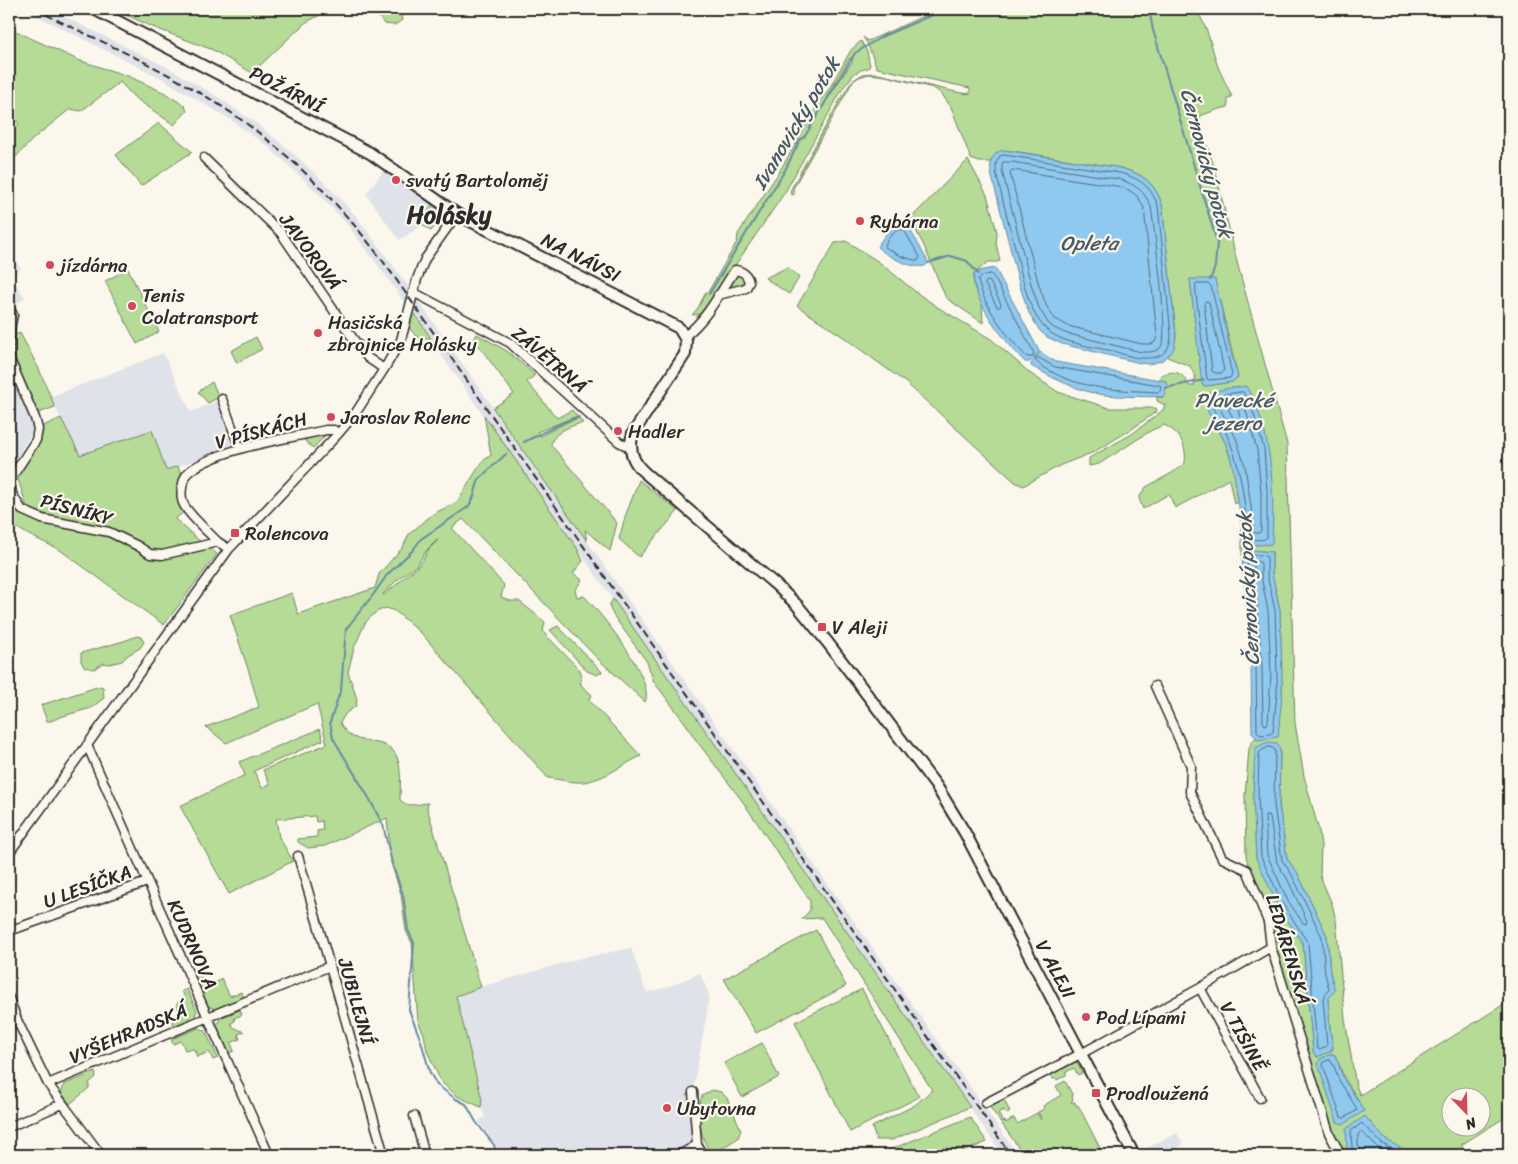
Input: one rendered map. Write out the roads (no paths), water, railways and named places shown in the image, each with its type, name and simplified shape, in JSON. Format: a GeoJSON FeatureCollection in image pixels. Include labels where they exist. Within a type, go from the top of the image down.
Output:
{"type":"FeatureCollection","features":[{"type":"Feature","properties":{"kind":"street","name":"POŽÁRNÍ"},"geometry":{"type":"LineString","coordinates":[[94,9],[370,152],[457,214]]}},
{"type":"Feature","properties":{"kind":"street","name":"JAVOROVÁ"},"geometry":{"type":"LineString","coordinates":[[204,158],[281,233],[354,340],[368,358],[384,369]]}},
{"type":"Feature","properties":{"kind":"street"},"geometry":{"type":"LineString","coordinates":[[9,853],[229,549],[355,414],[401,340],[413,292],[425,259],[457,214]]}},
{"type":"Feature","properties":{"kind":"street","name":"NA NÁVSI"},"geometry":{"type":"LineString","coordinates":[[457,214],[670,322],[679,328],[685,336]]}},
{"type":"Feature","properties":{"kind":"street","name":"ZÁVĚTRNÁ"},"geometry":{"type":"LineString","coordinates":[[413,292],[510,343],[619,442],[631,448]]}},
{"type":"Feature","properties":{"kind":"street"},"geometry":{"type":"LineString","coordinates":[[631,448],[632,436],[635,430],[685,354],[687,344],[685,336],[697,326],[718,295]]}},
{"type":"Feature","properties":{"kind":"street"},"geometry":{"type":"LineString","coordinates":[[9,345],[10,324],[13,315],[10,309]]}},
{"type":"Feature","properties":{"kind":"street","name":"PÍSNÍKY"},"geometry":{"type":"LineString","coordinates":[[9,352],[11,362],[38,429],[36,440],[10,480],[12,494],[22,510],[42,519],[108,532],[138,546],[150,554],[162,555],[218,542]]}},
{"type":"Feature","properties":{"kind":"street"},"geometry":{"type":"LineString","coordinates":[[222,399],[240,449]]}},
{"type":"Feature","properties":{"kind":"street","name":"V PÍSKÁCH"},"geometry":{"type":"LineString","coordinates":[[218,542],[183,504],[181,488],[189,471],[224,454],[240,449],[326,430],[334,430],[338,434]]}},
{"type":"Feature","properties":{"kind":"street","name":"V ALEJI"},"geometry":{"type":"LineString","coordinates":[[631,448],[633,457],[640,468],[797,605],[825,639],[937,788],[965,833],[1134,1155]]}},
{"type":"Feature","properties":{"kind":"street"},"geometry":{"type":"LineString","coordinates":[[218,542],[229,549]]}},
{"type":"Feature","properties":{"kind":"street","name":"LEDÁRENSKÁ"},"geometry":{"type":"LineString","coordinates":[[1155,686],[1191,766],[1190,792],[1222,858],[1246,870],[1268,922],[1271,947],[1329,1133],[1341,1155]]}},
{"type":"Feature","properties":{"kind":"street","name":"KUDRNOVA"},"geometry":{"type":"LineString","coordinates":[[87,745],[269,1155]]}},
{"type":"Feature","properties":{"kind":"street","name":"JUBILEJNÍ"},"geometry":{"type":"LineString","coordinates":[[298,856],[384,1155]]}},
{"type":"Feature","properties":{"kind":"street","name":"U LESÍČKA"},"geometry":{"type":"LineString","coordinates":[[9,931],[147,882]]}},
{"type":"Feature","properties":{"kind":"street"},"geometry":{"type":"LineString","coordinates":[[986,1103],[1081,1054],[1271,947]]}},
{"type":"Feature","properties":{"kind":"street","name":"VYŠEHRADSKÁ"},"geometry":{"type":"LineString","coordinates":[[48,1084],[330,966]]}},
{"type":"Feature","properties":{"kind":"street","name":"V TIŠINĚ"},"geometry":{"type":"LineString","coordinates":[[1200,988],[1260,1098]]}},
{"type":"Feature","properties":{"kind":"street"},"geometry":{"type":"LineString","coordinates":[[9,998],[17,1020],[48,1084],[101,1155]]}},
{"type":"Feature","properties":{"kind":"street"},"geometry":{"type":"LineString","coordinates":[[693,1092],[697,1145],[703,1155]]}},
{"type":"Feature","properties":{"kind":"street"},"geometry":{"type":"LineString","coordinates":[[9,1127],[62,1104]]}},
{"type":"Feature","properties":{"kind":"street"},"geometry":{"type":"LineString","coordinates":[[414,1116],[425,1155]]}},
{"type":"Feature","properties":{"kind":"street"},"geometry":{"type":"LineString","coordinates":[[679,1155],[697,1145]]}},
{"type":"Feature","properties":{"kind":"water","name":"Opleta"},"geometry":{"type":"Polygon","coordinates":[[[1004,150],[1121,168],[1142,176],[1151,184],[1162,204],[1176,335],[1174,348],[1161,361],[1149,364],[1140,363],[1062,344],[1047,337],[1040,331],[1029,313],[1020,287],[991,173],[990,165],[992,158],[1004,150]]]}},
{"type":"Feature","properties":{"kind":"water"},"geometry":{"type":"Polygon","coordinates":[[[900,224],[908,226],[927,260],[928,263],[925,266],[913,266],[900,261],[877,247],[889,230],[900,224]]]}},
{"type":"Feature","properties":{"kind":"water"},"geometry":{"type":"Polygon","coordinates":[[[995,268],[1038,349],[1039,352],[1030,362],[1025,362],[1009,345],[992,321],[978,296],[974,284],[974,274],[979,271],[995,268]]]}},
{"type":"Feature","properties":{"kind":"water"},"geometry":{"type":"Polygon","coordinates":[[[1190,279],[1215,279],[1238,377],[1232,382],[1202,385],[1190,279]]]}},
{"type":"Feature","properties":{"kind":"water"},"geometry":{"type":"Polygon","coordinates":[[[1040,352],[1056,362],[1166,381],[1167,385],[1164,396],[1116,396],[1081,390],[1031,366],[1040,352]]]}},
{"type":"Feature","properties":{"kind":"water","name":"Plavecké jezero"},"geometry":{"type":"Polygon","coordinates":[[[1246,386],[1262,423],[1267,443],[1272,483],[1272,544],[1242,543],[1234,472],[1226,444],[1206,408],[1205,402],[1204,395],[1224,389],[1246,386]]]}},
{"type":"Feature","properties":{"kind":"water"},"geometry":{"type":"Polygon","coordinates":[[[1252,550],[1272,552],[1272,574],[1280,610],[1282,694],[1278,737],[1258,740],[1252,733],[1251,667],[1242,556],[1252,550]]]}},
{"type":"Feature","properties":{"kind":"water"},"geometry":{"type":"Polygon","coordinates":[[[1268,742],[1277,743],[1280,750],[1279,805],[1287,859],[1297,872],[1327,936],[1330,973],[1335,990],[1328,999],[1333,1048],[1331,1051],[1317,1057],[1313,1052],[1303,944],[1278,906],[1256,858],[1253,796],[1255,748],[1268,742]]]}},
{"type":"Feature","properties":{"kind":"water"},"geometry":{"type":"Polygon","coordinates":[[[1331,1054],[1335,1055],[1344,1079],[1364,1111],[1344,1124],[1337,1122],[1318,1064],[1320,1059],[1331,1054]]]}},
{"type":"Feature","properties":{"kind":"water"},"geometry":{"type":"Polygon","coordinates":[[[1365,1116],[1384,1138],[1402,1149],[1421,1155],[1352,1155],[1347,1149],[1346,1129],[1365,1116]]]}},
{"type":"Feature","properties":{"kind":"waterway","name":"Ivanovický potok"},"geometry":{"type":"LineString","coordinates":[[709,294],[785,170],[800,140],[805,136],[855,53],[883,36],[946,9]]}},
{"type":"Feature","properties":{"kind":"waterway","name":"Černovický potok"},"geometry":{"type":"LineString","coordinates":[[1149,9],[1153,30],[1217,242],[1215,267],[1210,280]]}},
{"type":"Feature","properties":{"kind":"waterway"},"geometry":{"type":"LineString","coordinates":[[928,263],[951,256],[967,261],[978,274]]}},
{"type":"Feature","properties":{"kind":"waterway"},"geometry":{"type":"LineString","coordinates":[[1165,388],[1204,380]]}},
{"type":"Feature","properties":{"kind":"waterway","name":"Ivanovický potok"},"geometry":{"type":"LineString","coordinates":[[524,442],[566,421],[579,417]]}},
{"type":"Feature","properties":{"kind":"waterway","name":"Ivanovický potok"},"geometry":{"type":"LineString","coordinates":[[497,1155],[494,1145],[476,1122],[466,1104],[437,1085],[430,1073],[421,1041],[409,1010],[414,943],[408,930],[403,895],[392,863],[383,825],[333,738],[330,722],[341,689],[346,629],[387,575],[413,550],[421,539],[468,507],[473,499],[479,479],[506,454]]}},
{"type":"Feature","properties":{"kind":"railway"},"geometry":{"type":"LineString","coordinates":[[35,9],[151,65],[219,104],[248,124],[326,193],[372,246],[1011,1155]]}},
{"type":"Feature","properties":{"kind":"place","name":"svatý Bartoloměj"},"geometry":{"type":"Point","coordinates":[396,180]}},
{"type":"Feature","properties":{"kind":"place","name":"Rybárna"},"geometry":{"type":"Point","coordinates":[860,221]}},
{"type":"Feature","properties":{"kind":"place","name":"jízdárna"},"geometry":{"type":"Point","coordinates":[50,265]}},
{"type":"Feature","properties":{"kind":"place","name":"Tenis Colatransport"},"geometry":{"type":"Point","coordinates":[132,306]}},
{"type":"Feature","properties":{"kind":"place","name":"Hasičská zbrojnice Holásky"},"geometry":{"type":"Point","coordinates":[318,333]}},
{"type":"Feature","properties":{"kind":"place","name":"Jaroslav Rolenc"},"geometry":{"type":"Point","coordinates":[331,417]}},
{"type":"Feature","properties":{"kind":"place","name":"Hadler"},"geometry":{"type":"Point","coordinates":[618,431]}},
{"type":"Feature","properties":{"kind":"place","name":"Rolencova"},"geometry":{"type":"Point","coordinates":[235,533]}},
{"type":"Feature","properties":{"kind":"place","name":"V Aleji"},"geometry":{"type":"Point","coordinates":[822,627]}},
{"type":"Feature","properties":{"kind":"place","name":"Pod Lípami"},"geometry":{"type":"Point","coordinates":[1086,1017]}},
{"type":"Feature","properties":{"kind":"place","name":"Prodloužená"},"geometry":{"type":"Point","coordinates":[1096,1093]}},
{"type":"Feature","properties":{"kind":"place","name":"Ubytovna"},"geometry":{"type":"Point","coordinates":[667,1108]}},
{"type":"Feature","properties":{"kind":"district","name":"Holásky"},"geometry":{"type":"Point","coordinates":[449,215]}}]}
